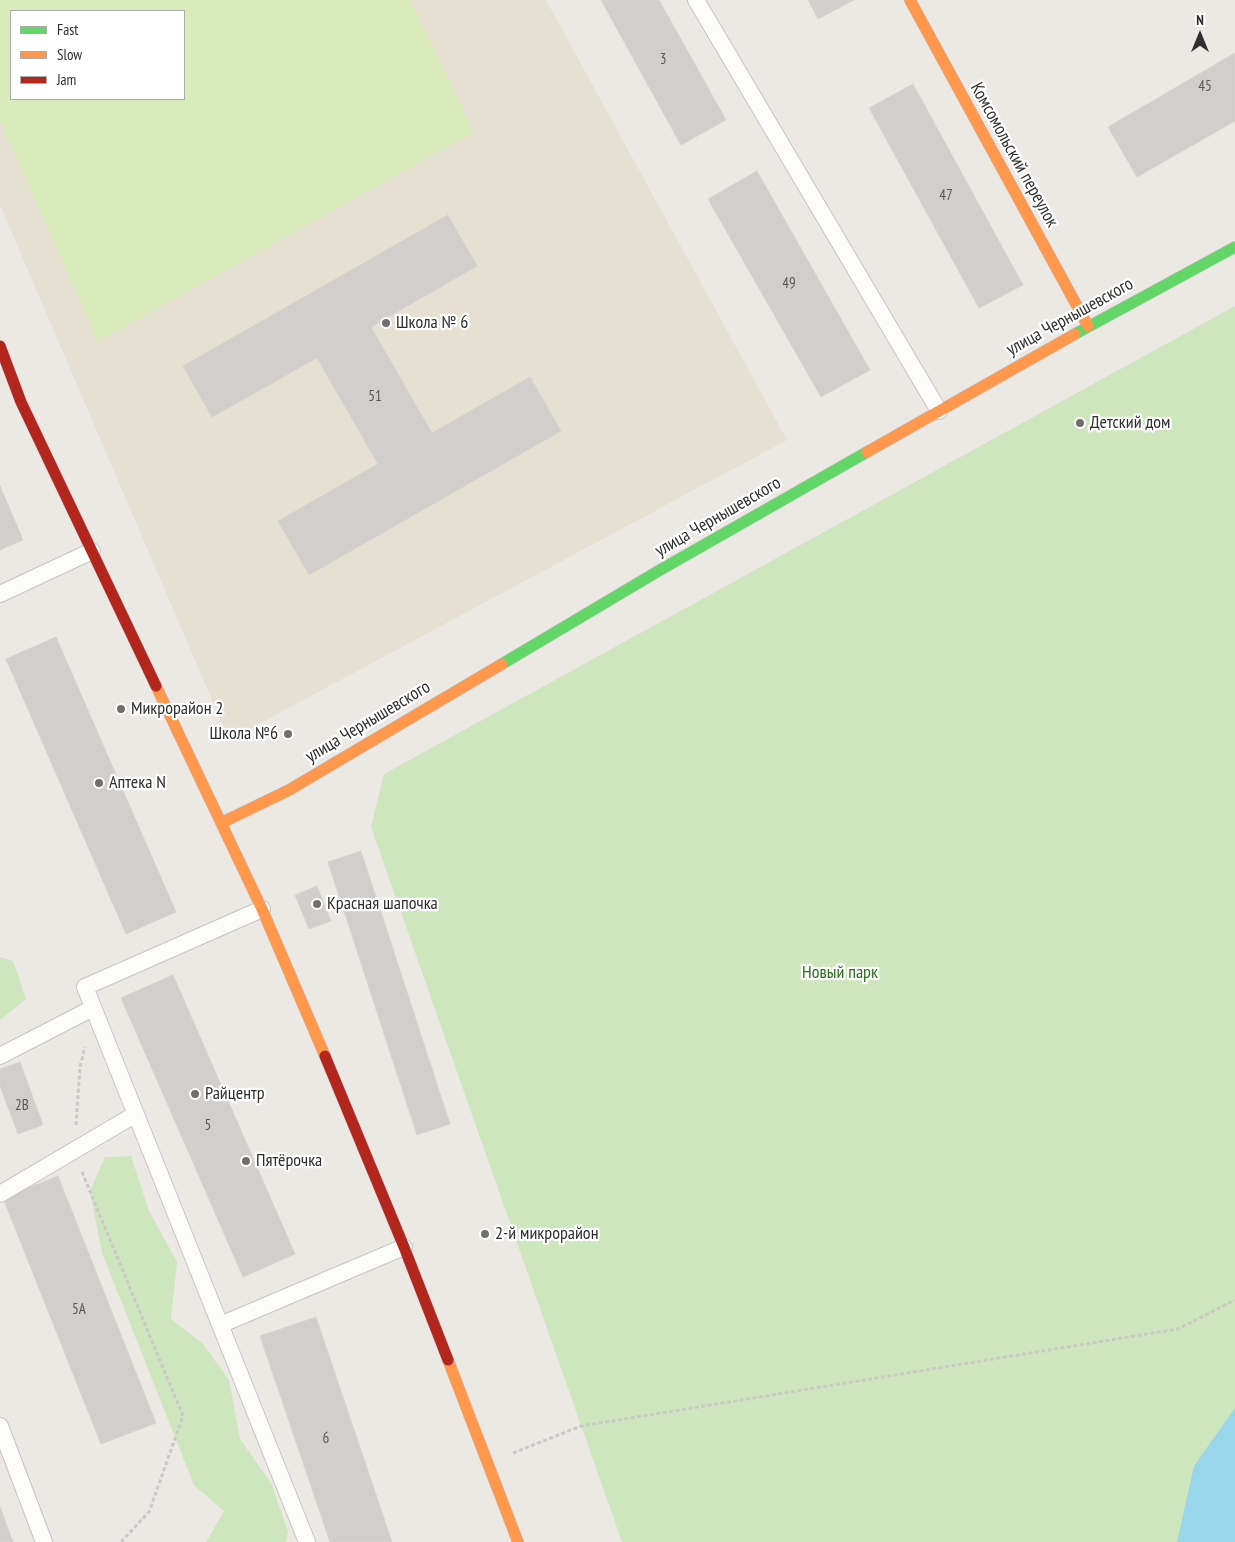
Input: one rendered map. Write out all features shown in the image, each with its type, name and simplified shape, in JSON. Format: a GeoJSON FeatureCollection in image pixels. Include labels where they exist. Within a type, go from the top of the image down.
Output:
{"type":"FeatureCollection","features":[{"type":"Feature","properties":{"kind":"street","name":"Комсомольский переулок"},"geometry":{"type":"LineString","coordinates":[[910,0],[1088,326]]}},
{"type":"Feature","properties":{"kind":"street","name":"улица Чернышевского"},"geometry":{"type":"LineString","coordinates":[[221,823],[289,790],[660,570],[1088,326],[1235,247]]}},
{"type":"Feature","properties":{"kind":"street"},"geometry":{"type":"LineString","coordinates":[[0,346],[21,402],[262,909],[404,1247],[518,1542]]}},
{"type":"Feature","properties":{"kind":"lane"},"geometry":{"type":"LineString","coordinates":[[696,0],[939,411]]}},
{"type":"Feature","properties":{"kind":"lane"},"geometry":{"type":"LineString","coordinates":[[0,594],[92,551]]}},
{"type":"Feature","properties":{"kind":"lane"},"geometry":{"type":"LineString","coordinates":[[262,909],[85,987],[307,1542]]}},
{"type":"Feature","properties":{"kind":"lane"},"geometry":{"type":"LineString","coordinates":[[0,1056],[93,1008]]}},
{"type":"Feature","properties":{"kind":"lane"},"geometry":{"type":"LineString","coordinates":[[0,1194],[136,1114]]}},
{"type":"Feature","properties":{"kind":"lane"},"geometry":{"type":"LineString","coordinates":[[220,1325],[404,1247]]}},
{"type":"Feature","properties":{"kind":"lane"},"geometry":{"type":"LineString","coordinates":[[0,1426],[44,1542]]}},
{"type":"Feature","properties":{"kind":"path"},"geometry":{"type":"LineString","coordinates":[[93,1008],[80,1067],[74,1151],[183,1416],[149,1512],[121,1542]]}},
{"type":"Feature","properties":{"kind":"path"},"geometry":{"type":"LineString","coordinates":[[488,1463],[581,1426],[1178,1329],[1235,1300]]}},
{"type":"Feature","properties":{"kind":"shaded area","name":"Школа № 6"},"geometry":{"type":"Polygon","coordinates":[[[0,0],[546,0],[787,440],[229,740],[0,205],[0,0]]]}},
{"type":"Feature","properties":{"kind":"green space"},"geometry":{"type":"Polygon","coordinates":[[[0,0],[410,0],[474,132],[98,341],[0,121],[0,0]]]}},
{"type":"Feature","properties":{"kind":"green space","name":"Новый парк"},"geometry":{"type":"Polygon","coordinates":[[[1235,306],[1235,1542],[622,1542],[371,827],[384,774],[1235,306]]]}},
{"type":"Feature","properties":{"kind":"green space"},"geometry":{"type":"Polygon","coordinates":[[[0,957],[13,961],[26,999],[0,1020],[0,957]]]}},
{"type":"Feature","properties":{"kind":"green space"},"geometry":{"type":"Polygon","coordinates":[[[131,1156],[149,1211],[177,1262],[171,1319],[203,1344],[229,1380],[240,1439],[271,1483],[288,1531],[286,1542],[206,1542],[224,1511],[194,1485],[102,1253],[90,1191],[105,1157],[131,1156]]]}},
{"type":"Feature","properties":{"kind":"water"},"geometry":{"type":"Polygon","coordinates":[[[1235,1408],[1235,1542],[1177,1542],[1194,1466],[1235,1408]]]}},
{"type":"Feature","properties":{"kind":"building"},"geometry":{"type":"Polygon","coordinates":[[[601,0],[659,0],[726,120],[681,145],[601,0]]]}},
{"type":"Feature","properties":{"kind":"building"},"geometry":{"type":"Polygon","coordinates":[[[808,0],[854,0],[818,19],[808,0]]]}},
{"type":"Feature","properties":{"kind":"building"},"geometry":{"type":"Polygon","coordinates":[[[1235,53],[1235,121],[1137,177],[1108,127],[1235,53]]]}},
{"type":"Feature","properties":{"kind":"building"},"geometry":{"type":"Polygon","coordinates":[[[913,84],[1023,285],[979,308],[869,108],[913,84]]]}},
{"type":"Feature","properties":{"kind":"building"},"geometry":{"type":"Polygon","coordinates":[[[757,171],[870,370],[821,397],[708,199],[757,171]]]}},
{"type":"Feature","properties":{"kind":"building"},"geometry":{"type":"Polygon","coordinates":[[[448,215],[477,266],[371,327],[432,433],[530,377],[561,431],[309,575],[278,521],[378,464],[317,358],[212,417],[183,366],[448,215]]]}},
{"type":"Feature","properties":{"kind":"building"},"geometry":{"type":"Polygon","coordinates":[[[0,486],[23,540],[0,550],[0,486]]]}},
{"type":"Feature","properties":{"kind":"building"},"geometry":{"type":"Polygon","coordinates":[[[56,637],[176,912],[126,934],[6,659],[56,637]]]}},
{"type":"Feature","properties":{"kind":"building"},"geometry":{"type":"Polygon","coordinates":[[[361,851],[450,1124],[417,1135],[328,862],[361,851]]]}},
{"type":"Feature","properties":{"kind":"building"},"geometry":{"type":"Polygon","coordinates":[[[317,886],[331,921],[309,929],[295,895],[317,886]]]}},
{"type":"Feature","properties":{"kind":"building"},"geometry":{"type":"Polygon","coordinates":[[[173,975],[295,1254],[243,1277],[121,998],[173,975]]]}},
{"type":"Feature","properties":{"kind":"building"},"geometry":{"type":"Polygon","coordinates":[[[20,1062],[43,1125],[18,1134],[0,1086],[0,1069],[20,1062]]]}},
{"type":"Feature","properties":{"kind":"building"},"geometry":{"type":"Polygon","coordinates":[[[58,1176],[156,1423],[101,1444],[3,1198],[58,1176]]]}},
{"type":"Feature","properties":{"kind":"building"},"geometry":{"type":"Polygon","coordinates":[[[316,1317],[392,1542],[330,1542],[260,1336],[316,1317]]]}},
{"type":"Feature","properties":{"kind":"building"},"geometry":{"type":"Polygon","coordinates":[[[0,1507],[13,1542],[0,1542],[0,1507]]]}},
{"type":"Feature","properties":{"kind":"traffic: fast"},"geometry":{"type":"LineString","coordinates":[[1075,334],[1235,247]]}},
{"type":"Feature","properties":{"kind":"traffic: fast"},"geometry":{"type":"LineString","coordinates":[[502,664],[660,570],[867,452]]}},
{"type":"Feature","properties":{"kind":"traffic: slow"},"geometry":{"type":"LineString","coordinates":[[910,0],[1088,326]]}},
{"type":"Feature","properties":{"kind":"traffic: slow"},"geometry":{"type":"LineString","coordinates":[[867,452],[1075,334]]}},
{"type":"Feature","properties":{"kind":"traffic: slow"},"geometry":{"type":"LineString","coordinates":[[221,823],[289,790],[502,664]]}},
{"type":"Feature","properties":{"kind":"traffic: slow"},"geometry":{"type":"LineString","coordinates":[[156,686],[262,909],[325,1056]]}},
{"type":"Feature","properties":{"kind":"traffic: slow"},"geometry":{"type":"LineString","coordinates":[[448,1360],[518,1542]]}},
{"type":"Feature","properties":{"kind":"traffic: jam"},"geometry":{"type":"LineString","coordinates":[[0,346],[21,402],[156,686]]}},
{"type":"Feature","properties":{"kind":"traffic: jam"},"geometry":{"type":"LineString","coordinates":[[325,1056],[404,1247],[448,1360]]}},
{"type":"Feature","properties":{"kind":"place","name":"Школа № 6"},"geometry":{"type":"Point","coordinates":[386,323]}},
{"type":"Feature","properties":{"kind":"place","name":"Детский дом"},"geometry":{"type":"Point","coordinates":[1080,423]}},
{"type":"Feature","properties":{"kind":"place","name":"Микрорайон 2"},"geometry":{"type":"Point","coordinates":[121,709]}},
{"type":"Feature","properties":{"kind":"place","name":"Школа №6"},"geometry":{"type":"Point","coordinates":[288,734]}},
{"type":"Feature","properties":{"kind":"place","name":"Аптека N"},"geometry":{"type":"Point","coordinates":[99,783]}},
{"type":"Feature","properties":{"kind":"place","name":"Красная шапочка"},"geometry":{"type":"Point","coordinates":[317,904]}},
{"type":"Feature","properties":{"kind":"place","name":"Райцентр"},"geometry":{"type":"Point","coordinates":[195,1094]}},
{"type":"Feature","properties":{"kind":"place","name":"Пятёрочка"},"geometry":{"type":"Point","coordinates":[246,1161]}},
{"type":"Feature","properties":{"kind":"place","name":"2-й микрорайон"},"geometry":{"type":"Point","coordinates":[485,1234]}}]}
